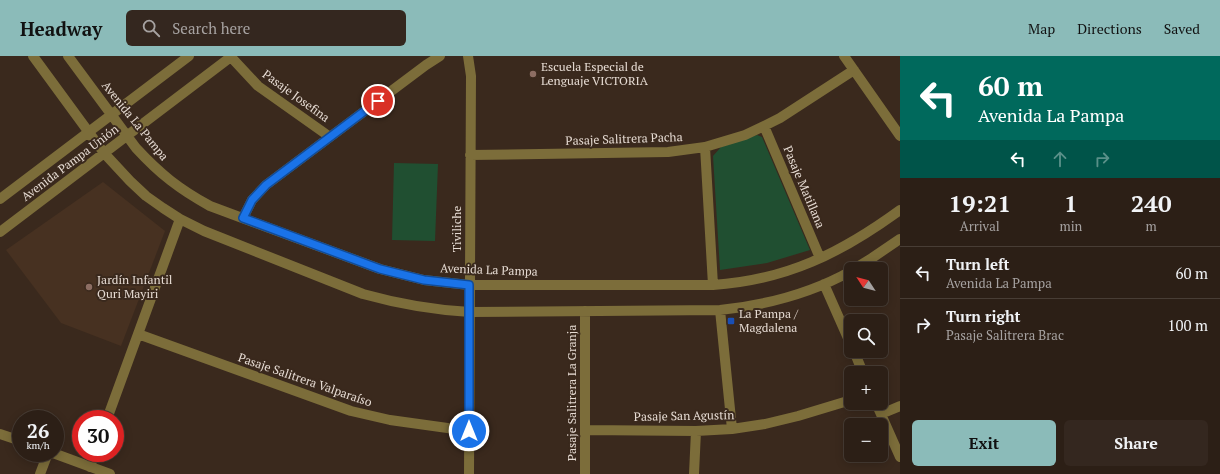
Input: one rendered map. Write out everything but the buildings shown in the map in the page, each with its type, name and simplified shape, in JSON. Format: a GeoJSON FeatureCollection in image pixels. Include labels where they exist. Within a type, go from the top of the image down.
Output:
{"type":"FeatureCollection","features":[{"type":"Feature","properties":{"kind":"street"},"geometry":{"type":"LineString","coordinates":[[33,56],[104,153],[146,196],[180,219],[204,231],[363,294],[428,309],[470,312],[720,310],[746,308],[789,298],[824,284],[844,274]]}},
{"type":"Feature","properties":{"kind":"street","name":"Avenida La Pampa"},"geometry":{"type":"LineString","coordinates":[[68,56],[149,162],[174,184],[192,196],[210,206],[380,269],[424,280],[469,285],[713,285],[736,283],[785,273],[820,258],[861,237],[900,210]]}},
{"type":"Feature","properties":{"kind":"street","name":"Avenida Pampa Unión"},"geometry":{"type":"LineString","coordinates":[[0,199],[189,56]]}},
{"type":"Feature","properties":{"kind":"street","name":"Avenida Pampa Unión"},"geometry":{"type":"LineString","coordinates":[[0,232],[232,56]]}},
{"type":"Feature","properties":{"kind":"street","name":"Pasaje Josefina"},"geometry":{"type":"LineString","coordinates":[[232,56],[258,86],[330,137]]}},
{"type":"Feature","properties":{"kind":"street"},"geometry":{"type":"LineString","coordinates":[[243,218],[252,200],[266,185],[440,56]]}},
{"type":"Feature","properties":{"kind":"street","name":"Tiviliche"},"geometry":{"type":"LineString","coordinates":[[468,56],[470,76],[469,474]]}},
{"type":"Feature","properties":{"kind":"street"},"geometry":{"type":"LineString","coordinates":[[844,56],[900,136]]}},
{"type":"Feature","properties":{"kind":"street","name":"Pasaje Salitrera Pacha"},"geometry":{"type":"LineString","coordinates":[[470,155],[668,152],[705,147],[745,135],[780,118],[854,70]]}},
{"type":"Feature","properties":{"kind":"street","name":"Pasaje Matillana"},"geometry":{"type":"LineString","coordinates":[[764,126],[820,258]]}},
{"type":"Feature","properties":{"kind":"street"},"geometry":{"type":"LineString","coordinates":[[705,147],[713,285]]}},
{"type":"Feature","properties":{"kind":"street"},"geometry":{"type":"LineString","coordinates":[[110,410],[180,219]]}},
{"type":"Feature","properties":{"kind":"street"},"geometry":{"type":"LineString","coordinates":[[865,262],[900,239]]}},
{"type":"Feature","properties":{"kind":"street"},"geometry":{"type":"LineString","coordinates":[[824,284],[844,329]]}},
{"type":"Feature","properties":{"kind":"street"},"geometry":{"type":"LineString","coordinates":[[720,310],[732,429]]}},
{"type":"Feature","properties":{"kind":"street","name":"Pasaje Salitrera La Granja"},"geometry":{"type":"LineString","coordinates":[[585,311],[585,474]]}},
{"type":"Feature","properties":{"kind":"street","name":"Pasaje Salitrera Valparaíso"},"geometry":{"type":"LineString","coordinates":[[138,334],[351,411],[390,420],[469,431]]}},
{"type":"Feature","properties":{"kind":"street","name":"Pasaje San Agustín"},"geometry":{"type":"LineString","coordinates":[[585,430],[696,431],[732,429],[765,424],[823,410],[844,402]]}},
{"type":"Feature","properties":{"kind":"street"},"geometry":{"type":"LineString","coordinates":[[882,414],[900,406]]}},
{"type":"Feature","properties":{"kind":"street"},"geometry":{"type":"LineString","coordinates":[[880,410],[900,457]]}},
{"type":"Feature","properties":{"kind":"street"},"geometry":{"type":"LineString","coordinates":[[694,474],[696,431]]}},
{"type":"Feature","properties":{"kind":"street"},"geometry":{"type":"LineString","coordinates":[[0,434],[12,438]]}},
{"type":"Feature","properties":{"kind":"street"},"geometry":{"type":"LineString","coordinates":[[64,457],[110,474]]}},
{"type":"Feature","properties":{"kind":"street"},"geometry":{"type":"LineString","coordinates":[[40,474],[45,462]]}},
{"type":"Feature","properties":{"kind":"street"},"geometry":{"type":"LineString","coordinates":[[90,467],[92,462]]}},
{"type":"Feature","properties":{"kind":"shaded area","name":"Jardín Infantil Quri Mayiri"},"geometry":{"type":"Polygon","coordinates":[[[103,182],[165,231],[121,346],[61,323],[6,250],[103,182]]]}},
{"type":"Feature","properties":{"kind":"green space"},"geometry":{"type":"Polygon","coordinates":[[[757,135],[762,137],[810,250],[767,263],[720,270],[713,156],[721,147],[757,135]]]}},
{"type":"Feature","properties":{"kind":"green space"},"geometry":{"type":"Polygon","coordinates":[[[394,163],[438,164],[435,241],[392,240],[394,163]]]}},
{"type":"Feature","properties":{"kind":"place","name":"Escuela Especial de Lenguaje VICTORIA"},"geometry":{"type":"Point","coordinates":[533,74]}},
{"type":"Feature","properties":{"kind":"place","name":"Jardín Infantil Quri Mayiri"},"geometry":{"type":"Point","coordinates":[89,287]}},
{"type":"Feature","properties":{"kind":"place","name":"La Pampa / Magdalena"},"geometry":{"type":"Point","coordinates":[731,321]}},
{"type":"Feature","properties":{"kind":"route"},"geometry":{"type":"LineString","coordinates":[[378,101],[266,185],[252,200],[243,218],[402,276],[447,284],[469,285],[469,431]]}}]}
